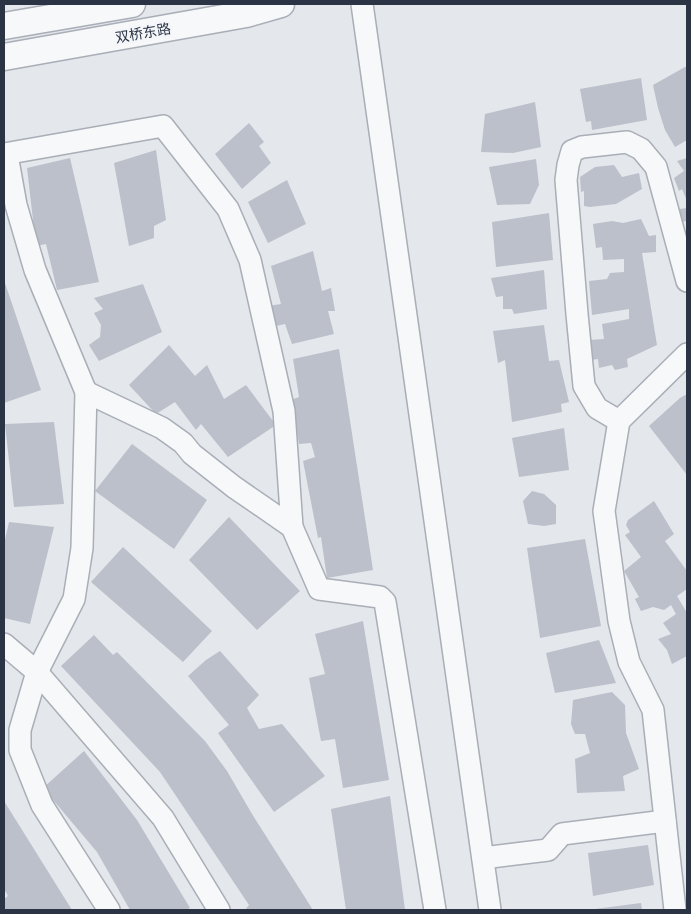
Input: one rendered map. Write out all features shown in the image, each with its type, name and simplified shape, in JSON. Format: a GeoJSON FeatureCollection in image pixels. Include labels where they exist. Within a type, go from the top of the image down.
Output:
{"type":"FeatureCollection","features":[{"type":"Feature","properties":{"kind":"street"},"geometry":{"type":"LineString","coordinates":[[4,26],[132,4]]}},
{"type":"Feature","properties":{"kind":"street","name":"双桥东路"},"geometry":{"type":"LineString","coordinates":[[4,57],[246,14],[281,4]]}},
{"type":"Feature","properties":{"kind":"street"},"geometry":{"type":"LineString","coordinates":[[362,4],[490,910]]}},
{"type":"Feature","properties":{"kind":"street"},"geometry":{"type":"LineString","coordinates":[[109,910],[42,806],[20,750],[20,730],[37,672],[74,599],[82,548],[86,392],[35,270],[16,205],[5,155],[163,126],[228,209],[250,260],[284,411],[292,527],[319,589],[380,597],[385,602],[435,910]]}},
{"type":"Feature","properties":{"kind":"street"},"geometry":{"type":"LineString","coordinates":[[620,421],[597,408],[584,386],[566,180],[572,151],[627,142],[641,149],[656,166],[687,281]]}},
{"type":"Feature","properties":{"kind":"street"},"geometry":{"type":"LineString","coordinates":[[675,910],[653,710],[629,662],[621,629],[604,511],[620,421],[687,354]]}},
{"type":"Feature","properties":{"kind":"street"},"geometry":{"type":"LineString","coordinates":[[86,392],[162,428],[183,443],[192,454],[234,487],[292,527]]}},
{"type":"Feature","properties":{"kind":"street"},"geometry":{"type":"LineString","coordinates":[[4,644],[37,672],[164,818],[220,910]]}},
{"type":"Feature","properties":{"kind":"street"},"geometry":{"type":"LineString","coordinates":[[483,858],[548,850],[562,834],[665,821]]}},
{"type":"Feature","properties":{"kind":"building"},"geometry":{"type":"Polygon","coordinates":[[[687,67],[687,140],[675,147],[665,130],[653,85],[687,67]]]}},
{"type":"Feature","properties":{"kind":"building"},"geometry":{"type":"Polygon","coordinates":[[[641,78],[647,120],[592,130],[591,121],[586,122],[580,89],[641,78]]]}},
{"type":"Feature","properties":{"kind":"building"},"geometry":{"type":"Polygon","coordinates":[[[535,102],[541,147],[513,153],[481,152],[485,114],[535,102]]]}},
{"type":"Feature","properties":{"kind":"building"},"geometry":{"type":"Polygon","coordinates":[[[249,123],[264,142],[259,146],[271,163],[242,189],[215,154],[249,123]]]}},
{"type":"Feature","properties":{"kind":"building"},"geometry":{"type":"Polygon","coordinates":[[[156,150],[166,220],[154,226],[154,238],[129,246],[114,163],[156,150]]]}},
{"type":"Feature","properties":{"kind":"building"},"geometry":{"type":"Polygon","coordinates":[[[70,158],[99,282],[57,290],[46,244],[36,246],[27,168],[70,158]]]}},
{"type":"Feature","properties":{"kind":"building"},"geometry":{"type":"Polygon","coordinates":[[[687,158],[687,201],[682,189],[679,191],[674,178],[684,171],[677,161],[687,158]]]}},
{"type":"Feature","properties":{"kind":"building"},"geometry":{"type":"Polygon","coordinates":[[[536,159],[539,185],[530,204],[497,205],[489,167],[536,159]]]}},
{"type":"Feature","properties":{"kind":"building"},"geometry":{"type":"Polygon","coordinates":[[[614,165],[622,177],[639,173],[642,189],[616,204],[584,206],[584,191],[581,192],[580,177],[595,167],[614,165]]]}},
{"type":"Feature","properties":{"kind":"building"},"geometry":{"type":"Polygon","coordinates":[[[287,180],[306,224],[268,243],[248,202],[287,180]]]}},
{"type":"Feature","properties":{"kind":"building"},"geometry":{"type":"Polygon","coordinates":[[[687,208],[687,221],[681,222],[679,209],[687,208]]]}},
{"type":"Feature","properties":{"kind":"building"},"geometry":{"type":"Polygon","coordinates":[[[549,213],[553,260],[496,267],[492,222],[549,213]]]}},
{"type":"Feature","properties":{"kind":"building"},"geometry":{"type":"Polygon","coordinates":[[[641,219],[649,236],[656,235],[656,252],[642,253],[657,345],[627,359],[628,367],[615,370],[612,365],[599,368],[598,359],[591,360],[589,340],[604,339],[602,324],[629,319],[629,309],[592,315],[589,281],[607,279],[610,273],[624,272],[624,259],[603,260],[602,247],[596,248],[593,224],[612,221],[623,223],[641,219]]]}},
{"type":"Feature","properties":{"kind":"building"},"geometry":{"type":"Polygon","coordinates":[[[313,251],[322,291],[331,288],[335,311],[328,311],[334,334],[292,344],[285,324],[272,327],[268,306],[281,304],[271,266],[313,251]]]}},
{"type":"Feature","properties":{"kind":"building"},"geometry":{"type":"Polygon","coordinates":[[[544,270],[547,309],[514,314],[512,309],[503,309],[503,296],[496,297],[491,278],[544,270]]]}},
{"type":"Feature","properties":{"kind":"building"},"geometry":{"type":"Polygon","coordinates":[[[4,280],[41,390],[4,403],[4,280]]]}},
{"type":"Feature","properties":{"kind":"building"},"geometry":{"type":"Polygon","coordinates":[[[143,284],[162,332],[99,361],[89,345],[100,337],[101,325],[94,313],[103,309],[94,298],[143,284]]]}},
{"type":"Feature","properties":{"kind":"building"},"geometry":{"type":"Polygon","coordinates":[[[544,325],[549,361],[559,360],[569,402],[561,404],[562,412],[512,422],[505,360],[498,363],[493,331],[544,325]]]}},
{"type":"Feature","properties":{"kind":"building"},"geometry":{"type":"Polygon","coordinates":[[[169,345],[195,376],[207,365],[224,399],[246,385],[276,425],[228,457],[201,424],[196,430],[175,402],[156,414],[129,385],[169,345]]]}},
{"type":"Feature","properties":{"kind":"building"},"geometry":{"type":"Polygon","coordinates":[[[339,349],[373,570],[327,578],[321,537],[318,538],[303,461],[315,457],[311,443],[299,444],[291,400],[299,397],[293,359],[339,349]]]}},
{"type":"Feature","properties":{"kind":"building"},"geometry":{"type":"Polygon","coordinates":[[[687,394],[687,475],[649,426],[687,394]]]}},
{"type":"Feature","properties":{"kind":"building"},"geometry":{"type":"Polygon","coordinates":[[[54,422],[64,504],[14,507],[5,424],[54,422]]]}},
{"type":"Feature","properties":{"kind":"building"},"geometry":{"type":"Polygon","coordinates":[[[564,428],[569,470],[519,477],[512,438],[564,428]]]}},
{"type":"Feature","properties":{"kind":"building"},"geometry":{"type":"Polygon","coordinates":[[[132,444],[207,500],[174,549],[95,491],[132,444]]]}},
{"type":"Feature","properties":{"kind":"building"},"geometry":{"type":"Polygon","coordinates":[[[532,491],[544,494],[556,505],[556,524],[544,526],[528,524],[523,501],[532,491]]]}},
{"type":"Feature","properties":{"kind":"building"},"geometry":{"type":"Polygon","coordinates":[[[654,501],[674,534],[665,541],[687,571],[687,589],[677,596],[687,613],[687,656],[672,664],[667,650],[658,639],[671,634],[663,623],[676,614],[671,605],[664,610],[653,607],[641,611],[635,599],[639,597],[624,571],[641,557],[625,535],[630,532],[626,525],[628,520],[654,501]]]}},
{"type":"Feature","properties":{"kind":"building"},"geometry":{"type":"Polygon","coordinates":[[[229,517],[300,591],[257,630],[189,560],[229,517]]]}},
{"type":"Feature","properties":{"kind":"building"},"geometry":{"type":"Polygon","coordinates":[[[9,522],[54,527],[30,624],[4,618],[4,544],[9,522]]]}},
{"type":"Feature","properties":{"kind":"building"},"geometry":{"type":"Polygon","coordinates":[[[585,539],[601,626],[540,638],[527,548],[585,539]]]}},
{"type":"Feature","properties":{"kind":"building"},"geometry":{"type":"Polygon","coordinates":[[[123,547],[212,631],[183,662],[91,582],[123,547]]]}},
{"type":"Feature","properties":{"kind":"building"},"geometry":{"type":"Polygon","coordinates":[[[363,621],[389,780],[343,788],[335,739],[321,741],[309,678],[325,674],[315,634],[363,621]]]}},
{"type":"Feature","properties":{"kind":"building"},"geometry":{"type":"Polygon","coordinates":[[[94,635],[113,655],[117,652],[205,741],[227,771],[313,910],[245,910],[249,905],[160,772],[61,666],[94,635]]]}},
{"type":"Feature","properties":{"kind":"building"},"geometry":{"type":"Polygon","coordinates":[[[599,640],[616,683],[555,693],[546,653],[599,640]]]}},
{"type":"Feature","properties":{"kind":"building"},"geometry":{"type":"Polygon","coordinates":[[[220,651],[259,695],[247,708],[259,729],[282,724],[325,776],[274,812],[218,733],[229,725],[188,676],[206,660],[220,651]]]}},
{"type":"Feature","properties":{"kind":"building"},"geometry":{"type":"Polygon","coordinates":[[[612,692],[625,705],[626,733],[639,769],[623,776],[625,791],[577,793],[575,759],[590,753],[585,734],[575,734],[571,724],[573,700],[612,692]]]}},
{"type":"Feature","properties":{"kind":"building"},"geometry":{"type":"Polygon","coordinates":[[[84,751],[137,820],[190,908],[186,910],[130,910],[97,852],[43,788],[84,751]]]}},
{"type":"Feature","properties":{"kind":"building"},"geometry":{"type":"Polygon","coordinates":[[[390,796],[405,910],[346,910],[331,809],[390,796]]]}},
{"type":"Feature","properties":{"kind":"building"},"geometry":{"type":"Polygon","coordinates":[[[4,801],[72,910],[4,910],[4,899],[8,896],[4,889],[4,801]]]}},
{"type":"Feature","properties":{"kind":"building"},"geometry":{"type":"Polygon","coordinates":[[[648,845],[654,885],[593,896],[588,853],[648,845]]]}},
{"type":"Feature","properties":{"kind":"building"},"geometry":{"type":"Polygon","coordinates":[[[641,903],[642,910],[595,910],[595,909],[641,903]]]}}]}
